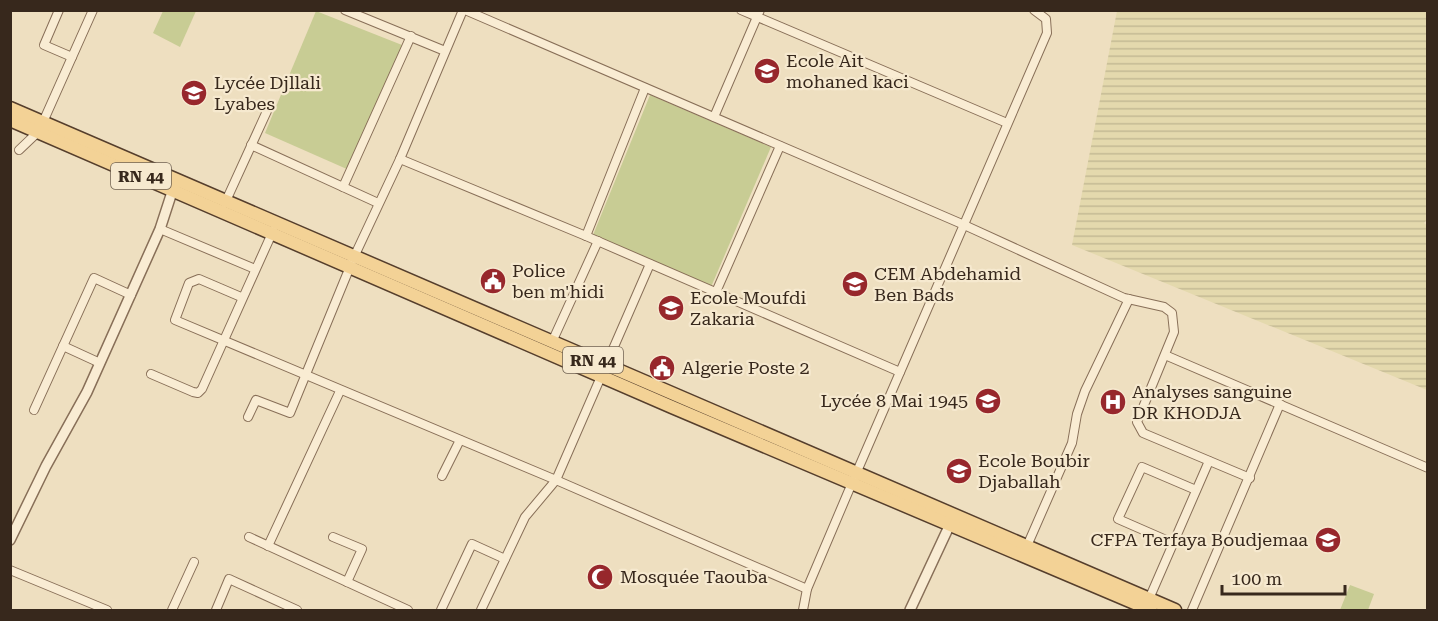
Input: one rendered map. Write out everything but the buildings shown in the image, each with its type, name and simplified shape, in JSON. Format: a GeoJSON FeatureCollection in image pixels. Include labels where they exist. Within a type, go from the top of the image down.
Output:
{"type":"FeatureCollection","features":[{"type":"Feature","properties":{"kind":"main road","name":"RN 44"},"geometry":{"type":"LineString","coordinates":[[10,108],[41,127],[854,479],[1150,605],[1175,610]]}},
{"type":"Feature","properties":{"kind":"main road","name":"RN 44"},"geometry":{"type":"LineString","coordinates":[[10,120],[41,127]]}},
{"type":"Feature","properties":{"kind":"main road","name":"RN 44"},"geometry":{"type":"LineString","coordinates":[[353,261],[552,342],[605,371]]}},
{"type":"Feature","properties":{"kind":"main road","name":"RN 44"},"geometry":{"type":"LineString","coordinates":[[952,520],[1027,546],[1150,605]]}},
{"type":"Feature","properties":{"kind":"street"},"geometry":{"type":"LineString","coordinates":[[59,10],[45,45],[72,57]]}},
{"type":"Feature","properties":{"kind":"street"},"geometry":{"type":"LineString","coordinates":[[19,150],[41,127],[93,10]]}},
{"type":"Feature","properties":{"kind":"street"},"geometry":{"type":"LineString","coordinates":[[345,10],[445,51]]}},
{"type":"Feature","properties":{"kind":"street"},"geometry":{"type":"LineString","coordinates":[[248,417],[256,400],[290,413],[378,203],[400,159],[464,10],[962,224],[1129,299],[1164,307],[1172,313],[1174,332],[1137,422],[1138,428],[1143,433],[1250,478]]}},
{"type":"Feature","properties":{"kind":"street"},"geometry":{"type":"LineString","coordinates":[[741,10],[758,14],[1007,123]]}},
{"type":"Feature","properties":{"kind":"street"},"geometry":{"type":"LineString","coordinates":[[803,610],[807,589],[962,224],[1047,33],[1046,19],[1034,10]]}},
{"type":"Feature","properties":{"kind":"street"},"geometry":{"type":"LineString","coordinates":[[714,117],[758,14]]}},
{"type":"Feature","properties":{"kind":"street"},"geometry":{"type":"LineString","coordinates":[[343,187],[411,36]]}},
{"type":"Feature","properties":{"kind":"street"},"geometry":{"type":"LineString","coordinates":[[586,236],[645,88]]}},
{"type":"Feature","properties":{"kind":"street"},"geometry":{"type":"LineString","coordinates":[[224,206],[267,111]]}},
{"type":"Feature","properties":{"kind":"street"},"geometry":{"type":"LineString","coordinates":[[251,145],[378,203]]}},
{"type":"Feature","properties":{"kind":"street"},"geometry":{"type":"LineString","coordinates":[[716,292],[780,146]]}},
{"type":"Feature","properties":{"kind":"street"},"geometry":{"type":"LineString","coordinates":[[400,159],[598,241],[900,372]]}},
{"type":"Feature","properties":{"kind":"street"},"geometry":{"type":"LineString","coordinates":[[10,540],[100,363],[160,229],[175,185]]}},
{"type":"Feature","properties":{"kind":"street"},"geometry":{"type":"LineString","coordinates":[[152,374],[198,393],[224,343],[241,297],[274,227]]}},
{"type":"Feature","properties":{"kind":"street"},"geometry":{"type":"LineString","coordinates":[[160,229],[255,269]]}},
{"type":"Feature","properties":{"kind":"street"},"geometry":{"type":"LineString","coordinates":[[552,342],[598,241]]}},
{"type":"Feature","properties":{"kind":"street"},"geometry":{"type":"LineString","coordinates":[[481,610],[525,517],[556,480],[650,264]]}},
{"type":"Feature","properties":{"kind":"street"},"geometry":{"type":"LineString","coordinates":[[34,410],[94,278],[131,294]]}},
{"type":"Feature","properties":{"kind":"street"},"geometry":{"type":"LineString","coordinates":[[241,297],[199,279],[193,280],[189,283],[175,320],[224,343],[556,480],[807,589]]}},
{"type":"Feature","properties":{"kind":"street"},"geometry":{"type":"LineString","coordinates":[[1027,546],[1071,443],[1077,414],[1085,392],[1129,299]]}},
{"type":"Feature","properties":{"kind":"street"},"geometry":{"type":"LineString","coordinates":[[63,346],[100,363]]}},
{"type":"Feature","properties":{"kind":"street"},"geometry":{"type":"LineString","coordinates":[[1165,355],[1428,468]]}},
{"type":"Feature","properties":{"kind":"street"},"geometry":{"type":"LineString","coordinates":[[268,546],[340,390]]}},
{"type":"Feature","properties":{"kind":"street"},"geometry":{"type":"LineString","coordinates":[[1192,610],[1280,404]]}},
{"type":"Feature","properties":{"kind":"street"},"geometry":{"type":"LineString","coordinates":[[442,476],[460,440]]}},
{"type":"Feature","properties":{"kind":"street"},"geometry":{"type":"LineString","coordinates":[[1150,605],[1173,543],[1209,461]]}},
{"type":"Feature","properties":{"kind":"street"},"geometry":{"type":"LineString","coordinates":[[1173,543],[1118,519],[1142,467],[1196,490]]}},
{"type":"Feature","properties":{"kind":"street"},"geometry":{"type":"LineString","coordinates":[[910,610],[952,520]]}},
{"type":"Feature","properties":{"kind":"street"},"geometry":{"type":"LineString","coordinates":[[249,537],[408,610]]}},
{"type":"Feature","properties":{"kind":"street"},"geometry":{"type":"LineString","coordinates":[[333,537],[362,549],[347,582]]}},
{"type":"Feature","properties":{"kind":"street"},"geometry":{"type":"LineString","coordinates":[[441,610],[472,544],[505,560]]}},
{"type":"Feature","properties":{"kind":"street"},"geometry":{"type":"LineString","coordinates":[[172,610],[194,562]]}},
{"type":"Feature","properties":{"kind":"street"},"geometry":{"type":"LineString","coordinates":[[10,570],[102,610]]}},
{"type":"Feature","properties":{"kind":"street"},"geometry":{"type":"LineString","coordinates":[[216,610],[229,579],[297,610]]}},
{"type":"Feature","properties":{"kind":"shaded area"},"geometry":{"type":"Polygon","coordinates":[[[1117,11],[1427,11],[1428,219],[1424,223],[1428,226],[1427,390],[1072,245],[1117,11]]]}},
{"type":"Feature","properties":{"kind":"green space"},"geometry":{"type":"Polygon","coordinates":[[[163,11],[196,11],[180,47],[153,33],[163,11]]]}},
{"type":"Feature","properties":{"kind":"green space"},"geometry":{"type":"Polygon","coordinates":[[[316,11],[402,45],[349,170],[265,133],[316,11]]]}},
{"type":"Feature","properties":{"kind":"green space"},"geometry":{"type":"Polygon","coordinates":[[[650,95],[771,147],[711,287],[593,235],[650,95]]]}},
{"type":"Feature","properties":{"kind":"green space"},"geometry":{"type":"Polygon","coordinates":[[[1350,585],[1374,594],[1368,610],[1340,610],[1350,585]]]}},
{"type":"Feature","properties":{"kind":"place","name":"Ecole Ait mohaned kaci"},"geometry":{"type":"Point","coordinates":[767,71]}},
{"type":"Feature","properties":{"kind":"place","name":"Lycée Djllali Lyabes"},"geometry":{"type":"Point","coordinates":[194,93]}},
{"type":"Feature","properties":{"kind":"place","name":"Police ben m'hidi"},"geometry":{"type":"Point","coordinates":[493,281]}},
{"type":"Feature","properties":{"kind":"place","name":"CEM Abdehamid Ben Bads"},"geometry":{"type":"Point","coordinates":[855,284]}},
{"type":"Feature","properties":{"kind":"place","name":"Ecole Moufdi Zakaria"},"geometry":{"type":"Point","coordinates":[671,308]}},
{"type":"Feature","properties":{"kind":"place","name":"Algerie Poste 2"},"geometry":{"type":"Point","coordinates":[662,368]}},
{"type":"Feature","properties":{"kind":"place","name":"Lycée 8 Mai 1945"},"geometry":{"type":"Point","coordinates":[988,401]}},
{"type":"Feature","properties":{"kind":"place","name":"Analyses sanguine DR KHODJA"},"geometry":{"type":"Point","coordinates":[1113,402]}},
{"type":"Feature","properties":{"kind":"place","name":"Ecole Boubir Djaballah"},"geometry":{"type":"Point","coordinates":[959,471]}},
{"type":"Feature","properties":{"kind":"place","name":"CFPA Terfaya Boudjemaa"},"geometry":{"type":"Point","coordinates":[1328,540]}},
{"type":"Feature","properties":{"kind":"place","name":"Mosquée Taouba"},"geometry":{"type":"Point","coordinates":[600,577]}}]}
